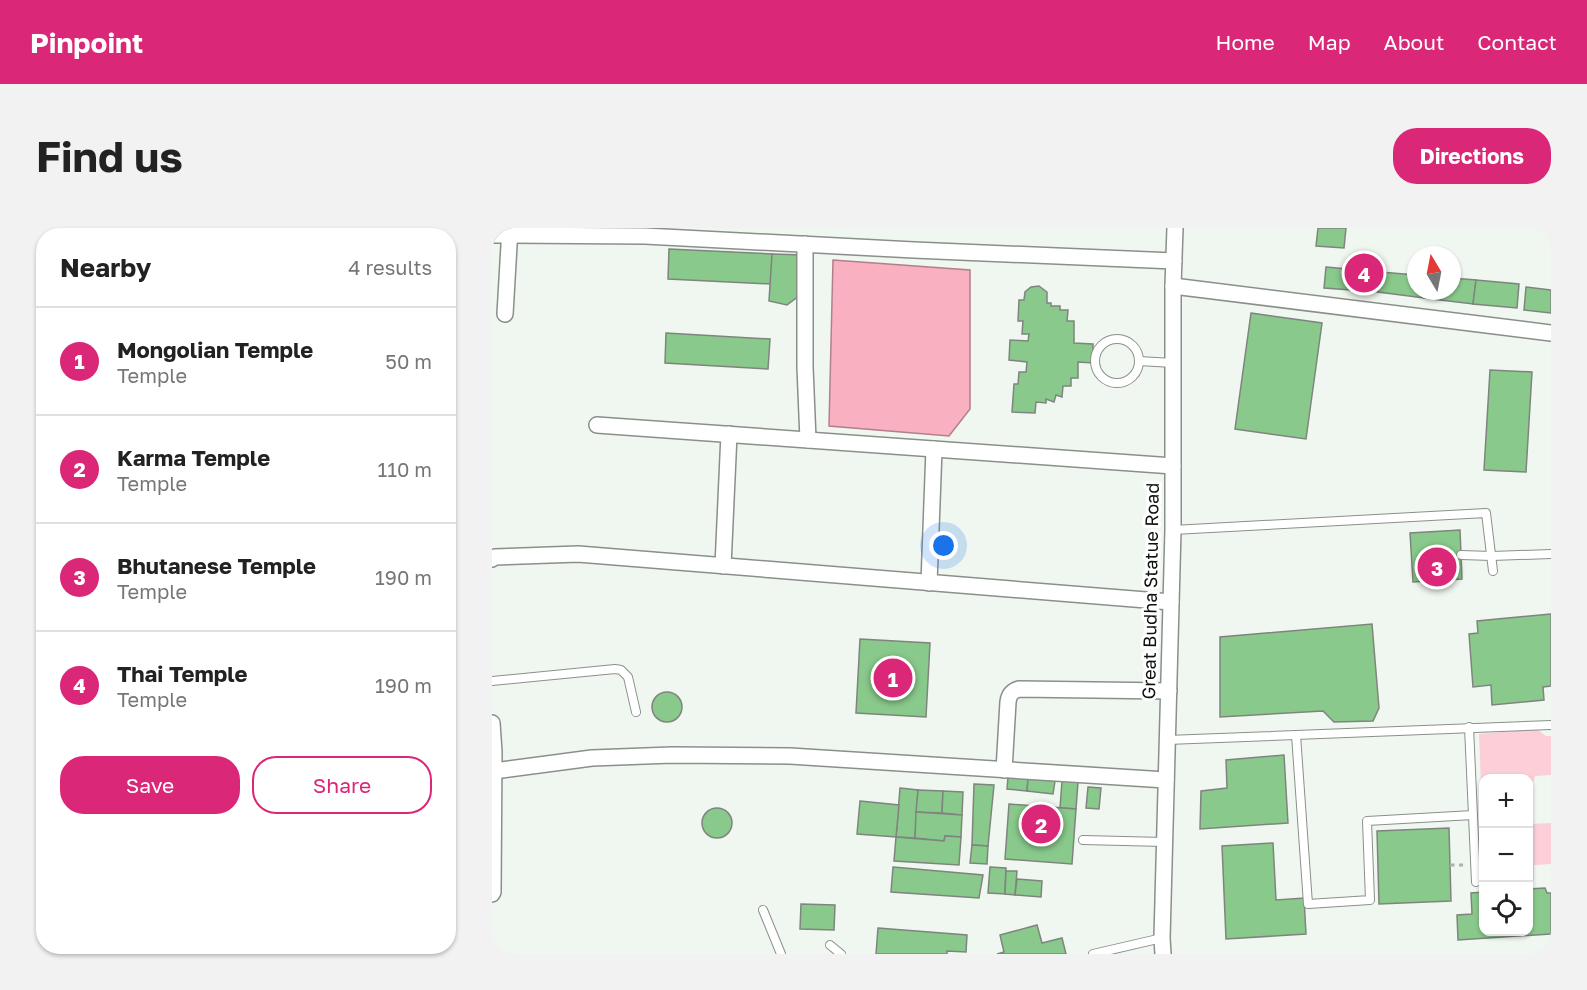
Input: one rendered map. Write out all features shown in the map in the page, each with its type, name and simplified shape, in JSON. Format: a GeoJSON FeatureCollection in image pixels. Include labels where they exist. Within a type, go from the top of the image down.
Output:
{"type":"FeatureCollection","features":[{"type":"Feature","properties":{"kind":"street","name":"Great Budha Statue Road"},"geometry":{"type":"LineString","coordinates":[[1163,954],[1173,530],[1175,228]]}},
{"type":"Feature","properties":{"kind":"street"},"geometry":{"type":"LineString","coordinates":[[492,236],[509,232],[645,236],[1174,261]]}},
{"type":"Feature","properties":{"kind":"street"},"geometry":{"type":"LineString","coordinates":[[505,314],[509,232]]}},
{"type":"Feature","properties":{"kind":"street"},"geometry":{"type":"LineString","coordinates":[[805,244],[805,367],[808,440]]}},
{"type":"Feature","properties":{"kind":"street"},"geometry":{"type":"LineString","coordinates":[[1173,286],[1551,333]]}},
{"type":"Feature","properties":{"kind":"street"},"geometry":{"type":"LineString","coordinates":[[597,425],[1173,466]]}},
{"type":"Feature","properties":{"kind":"street"},"geometry":{"type":"LineString","coordinates":[[723,566],[729,434]]}},
{"type":"Feature","properties":{"kind":"street"},"geometry":{"type":"LineString","coordinates":[[929,583],[934,449]]}},
{"type":"Feature","properties":{"kind":"street"},"geometry":{"type":"LineString","coordinates":[[492,559],[495,557],[578,554],[1171,602]]}},
{"type":"Feature","properties":{"kind":"street"},"geometry":{"type":"LineString","coordinates":[[1004,770],[1008,702],[1013,690],[1169,691]]}},
{"type":"Feature","properties":{"kind":"street"},"geometry":{"type":"LineString","coordinates":[[492,723],[494,771],[492,894]]}},
{"type":"Feature","properties":{"kind":"street"},"geometry":{"type":"LineString","coordinates":[[494,771],[592,758],[672,755],[790,756],[1166,780]]}},
{"type":"Feature","properties":{"kind":"lane"},"geometry":{"type":"LineString","coordinates":[[1119,338],[1132,344],[1137,350],[1139,361],[1137,371],[1132,377],[1119,383],[1111,382],[1099,374],[1094,360],[1099,347],[1112,339],[1119,338]]}},
{"type":"Feature","properties":{"kind":"lane"},"geometry":{"type":"LineString","coordinates":[[1139,361],[1173,363]]}},
{"type":"Feature","properties":{"kind":"lane"},"geometry":{"type":"LineString","coordinates":[[1173,530],[1486,513],[1493,571]]}},
{"type":"Feature","properties":{"kind":"lane"},"geometry":{"type":"LineString","coordinates":[[1461,555],[1551,554]]}},
{"type":"Feature","properties":{"kind":"lane"},"geometry":{"type":"LineString","coordinates":[[492,681],[621,670],[628,677],[636,712]]}},
{"type":"Feature","properties":{"kind":"lane"},"geometry":{"type":"LineString","coordinates":[[1167,740],[1551,725]]}},
{"type":"Feature","properties":{"kind":"lane"},"geometry":{"type":"LineString","coordinates":[[1469,727],[1476,882]]}},
{"type":"Feature","properties":{"kind":"lane"},"geometry":{"type":"LineString","coordinates":[[1296,735],[1308,904],[1370,900],[1367,821],[1473,815]]}},
{"type":"Feature","properties":{"kind":"lane"},"geometry":{"type":"LineString","coordinates":[[1083,840],[1164,842]]}},
{"type":"Feature","properties":{"kind":"lane"},"geometry":{"type":"LineString","coordinates":[[763,910],[781,954]]}},
{"type":"Feature","properties":{"kind":"lane"},"geometry":{"type":"LineString","coordinates":[[1094,954],[1162,938]]}},
{"type":"Feature","properties":{"kind":"lane"},"geometry":{"type":"LineString","coordinates":[[830,945],[841,954]]}},
{"type":"Feature","properties":{"kind":"shaded area"},"geometry":{"type":"Polygon","coordinates":[[[833,260],[970,270],[970,409],[949,436],[829,426],[833,260]]]}},
{"type":"Feature","properties":{"kind":"shaded area"},"geometry":{"type":"Polygon","coordinates":[[[1537,729],[1546,736],[1551,736],[1551,775],[1535,776],[1533,781],[1533,774],[1481,774],[1479,734],[1537,729]]]}},
{"type":"Feature","properties":{"kind":"shaded area"},"geometry":{"type":"Polygon","coordinates":[[[1551,823],[1551,864],[1534,865],[1534,880],[1533,880],[1533,824],[1551,823]]]}},
{"type":"Feature","properties":{"kind":"building"},"geometry":{"type":"Polygon","coordinates":[[[1318,228],[1346,228],[1344,248],[1316,246],[1318,228]]]}},
{"type":"Feature","properties":{"kind":"building"},"geometry":{"type":"Polygon","coordinates":[[[669,249],[772,254],[771,284],[668,279],[669,249]]]}},
{"type":"Feature","properties":{"kind":"building"},"geometry":{"type":"Polygon","coordinates":[[[772,254],[803,255],[800,295],[787,305],[769,301],[772,254]]]}},
{"type":"Feature","properties":{"kind":"building"},"geometry":{"type":"Polygon","coordinates":[[[1326,267],[1380,272],[1378,292],[1324,288],[1326,267]]]}},
{"type":"Feature","properties":{"kind":"building"},"geometry":{"type":"Polygon","coordinates":[[[1380,272],[1407,274],[1407,296],[1378,292],[1380,272]]]}},
{"type":"Feature","properties":{"kind":"building"},"geometry":{"type":"Polygon","coordinates":[[[1461,279],[1476,280],[1473,304],[1440,300],[1461,300],[1461,279]]]}},
{"type":"Feature","properties":{"kind":"building"},"geometry":{"type":"Polygon","coordinates":[[[1476,280],[1519,284],[1517,308],[1473,304],[1476,280]]]}},
{"type":"Feature","properties":{"kind":"building"},"geometry":{"type":"Polygon","coordinates":[[[1039,286],[1047,292],[1047,303],[1051,303],[1051,306],[1060,306],[1060,310],[1068,310],[1067,321],[1074,321],[1074,343],[1093,344],[1093,363],[1078,362],[1078,378],[1071,378],[1071,386],[1063,386],[1062,397],[1056,395],[1054,402],[1046,399],[1046,403],[1036,402],[1035,413],[1012,412],[1014,384],[1018,384],[1019,372],[1026,372],[1027,362],[1009,360],[1010,340],[1028,341],[1029,334],[1022,334],[1023,321],[1018,321],[1019,300],[1024,300],[1025,292],[1031,287],[1039,286]]]}},
{"type":"Feature","properties":{"kind":"building"},"geometry":{"type":"Polygon","coordinates":[[[1526,287],[1551,290],[1551,313],[1524,310],[1526,287]]]}},
{"type":"Feature","properties":{"kind":"building"},"geometry":{"type":"Polygon","coordinates":[[[1251,313],[1322,323],[1306,439],[1235,429],[1251,313]]]}},
{"type":"Feature","properties":{"kind":"building"},"geometry":{"type":"Polygon","coordinates":[[[666,333],[770,339],[768,369],[665,363],[666,333]]]}},
{"type":"Feature","properties":{"kind":"building"},"geometry":{"type":"Polygon","coordinates":[[[1490,370],[1532,372],[1526,472],[1484,470],[1490,370]]]}},
{"type":"Feature","properties":{"kind":"building"},"geometry":{"type":"Polygon","coordinates":[[[1460,530],[1462,579],[1413,582],[1410,533],[1460,530]]]}},
{"type":"Feature","properties":{"kind":"building"},"geometry":{"type":"Polygon","coordinates":[[[1551,614],[1551,686],[1543,687],[1544,700],[1492,705],[1491,685],[1473,687],[1469,634],[1478,633],[1477,621],[1551,614]]]}},
{"type":"Feature","properties":{"kind":"building"},"geometry":{"type":"Polygon","coordinates":[[[1372,624],[1379,708],[1373,721],[1334,722],[1323,711],[1220,717],[1220,637],[1372,624]]]}},
{"type":"Feature","properties":{"kind":"building"},"geometry":{"type":"Polygon","coordinates":[[[860,639],[930,643],[926,717],[856,713],[860,639]]]}},
{"type":"Feature","properties":{"kind":"building"},"geometry":{"type":"Polygon","coordinates":[[[667,692],[673,693],[681,701],[681,713],[673,721],[667,722],[661,721],[653,713],[652,707],[653,701],[661,693],[667,692]]]}},
{"type":"Feature","properties":{"kind":"building"},"geometry":{"type":"Polygon","coordinates":[[[1284,755],[1288,823],[1200,829],[1201,791],[1227,788],[1226,760],[1284,755]]]}},
{"type":"Feature","properties":{"kind":"building"},"geometry":{"type":"Polygon","coordinates":[[[1008,777],[1028,779],[1027,791],[1007,789],[1008,777]]]}},
{"type":"Feature","properties":{"kind":"building"},"geometry":{"type":"Polygon","coordinates":[[[1028,779],[1055,781],[1053,794],[1027,791],[1028,779]]]}},
{"type":"Feature","properties":{"kind":"building"},"geometry":{"type":"Polygon","coordinates":[[[1062,781],[1078,782],[1076,809],[1060,808],[1062,781]]]}},
{"type":"Feature","properties":{"kind":"building"},"geometry":{"type":"Polygon","coordinates":[[[974,784],[994,785],[988,846],[972,845],[974,784]]]}},
{"type":"Feature","properties":{"kind":"building"},"geometry":{"type":"Polygon","coordinates":[[[1088,787],[1101,788],[1099,809],[1086,808],[1088,787]]]}},
{"type":"Feature","properties":{"kind":"building"},"geometry":{"type":"Polygon","coordinates":[[[900,788],[918,790],[915,838],[896,837],[900,788]]]}},
{"type":"Feature","properties":{"kind":"building"},"geometry":{"type":"Polygon","coordinates":[[[918,790],[943,791],[942,813],[916,812],[918,790]]]}},
{"type":"Feature","properties":{"kind":"building"},"geometry":{"type":"Polygon","coordinates":[[[943,791],[963,792],[962,815],[942,813],[943,791]]]}},
{"type":"Feature","properties":{"kind":"building"},"geometry":{"type":"Polygon","coordinates":[[[860,801],[899,805],[896,837],[857,834],[860,801]]]}},
{"type":"Feature","properties":{"kind":"building"},"geometry":{"type":"Polygon","coordinates":[[[1009,804],[1076,809],[1072,864],[1005,859],[1009,804]]]}},
{"type":"Feature","properties":{"kind":"building"},"geometry":{"type":"Polygon","coordinates":[[[717,808],[723,809],[731,817],[731,829],[723,837],[717,838],[711,837],[703,829],[702,823],[703,817],[711,809],[717,808]]]}},
{"type":"Feature","properties":{"kind":"building"},"geometry":{"type":"Polygon","coordinates":[[[916,812],[962,815],[961,837],[945,836],[944,841],[915,838],[916,812]]]}},
{"type":"Feature","properties":{"kind":"building"},"geometry":{"type":"Polygon","coordinates":[[[1449,828],[1451,901],[1379,904],[1377,831],[1449,828]]]}},
{"type":"Feature","properties":{"kind":"building"},"geometry":{"type":"Polygon","coordinates":[[[945,836],[961,837],[959,865],[894,861],[896,837],[944,841],[945,836]]]}},
{"type":"Feature","properties":{"kind":"building"},"geometry":{"type":"Polygon","coordinates":[[[1273,843],[1276,900],[1304,898],[1306,934],[1226,939],[1222,846],[1273,843]]]}},
{"type":"Feature","properties":{"kind":"building"},"geometry":{"type":"Polygon","coordinates":[[[972,845],[988,846],[987,864],[970,863],[972,845]]]}},
{"type":"Feature","properties":{"kind":"building"},"geometry":{"type":"Polygon","coordinates":[[[893,867],[983,875],[979,898],[891,892],[893,867]]]}},
{"type":"Feature","properties":{"kind":"building"},"geometry":{"type":"Polygon","coordinates":[[[990,867],[1006,868],[1005,894],[988,893],[990,867]]]}},
{"type":"Feature","properties":{"kind":"building"},"geometry":{"type":"Polygon","coordinates":[[[1006,871],[1017,871],[1015,895],[1005,894],[1006,871]]]}},
{"type":"Feature","properties":{"kind":"building"},"geometry":{"type":"Polygon","coordinates":[[[1017,879],[1042,881],[1041,897],[1015,895],[1017,879]]]}},
{"type":"Feature","properties":{"kind":"building"},"geometry":{"type":"Polygon","coordinates":[[[1545,888],[1547,893],[1551,893],[1551,934],[1533,935],[1533,889],[1545,888]]]}},
{"type":"Feature","properties":{"kind":"building"},"geometry":{"type":"Polygon","coordinates":[[[1479,892],[1479,936],[1520,936],[1458,940],[1457,915],[1472,914],[1471,893],[1479,892]]]}},
{"type":"Feature","properties":{"kind":"building"},"geometry":{"type":"Polygon","coordinates":[[[801,904],[835,905],[834,930],[800,929],[801,904]]]}},
{"type":"Feature","properties":{"kind":"building"},"geometry":{"type":"Polygon","coordinates":[[[1037,925],[1042,943],[1062,938],[1066,954],[997,954],[1004,952],[1000,935],[1037,925]]]}},
{"type":"Feature","properties":{"kind":"building"},"geometry":{"type":"Polygon","coordinates":[[[878,928],[967,935],[966,952],[876,954],[878,928]]]}},
{"type":"Feature","properties":{"kind":"place","name":"Thai Temple"},"geometry":{"type":"Point","coordinates":[1364,273]}},
{"type":"Feature","properties":{"kind":"place","name":"Bhutanese Temple"},"geometry":{"type":"Point","coordinates":[1437,567]}},
{"type":"Feature","properties":{"kind":"place","name":"Mongolian Temple"},"geometry":{"type":"Point","coordinates":[893,678]}},
{"type":"Feature","properties":{"kind":"place","name":"Karma Temple"},"geometry":{"type":"Point","coordinates":[1041,824]}}]}
